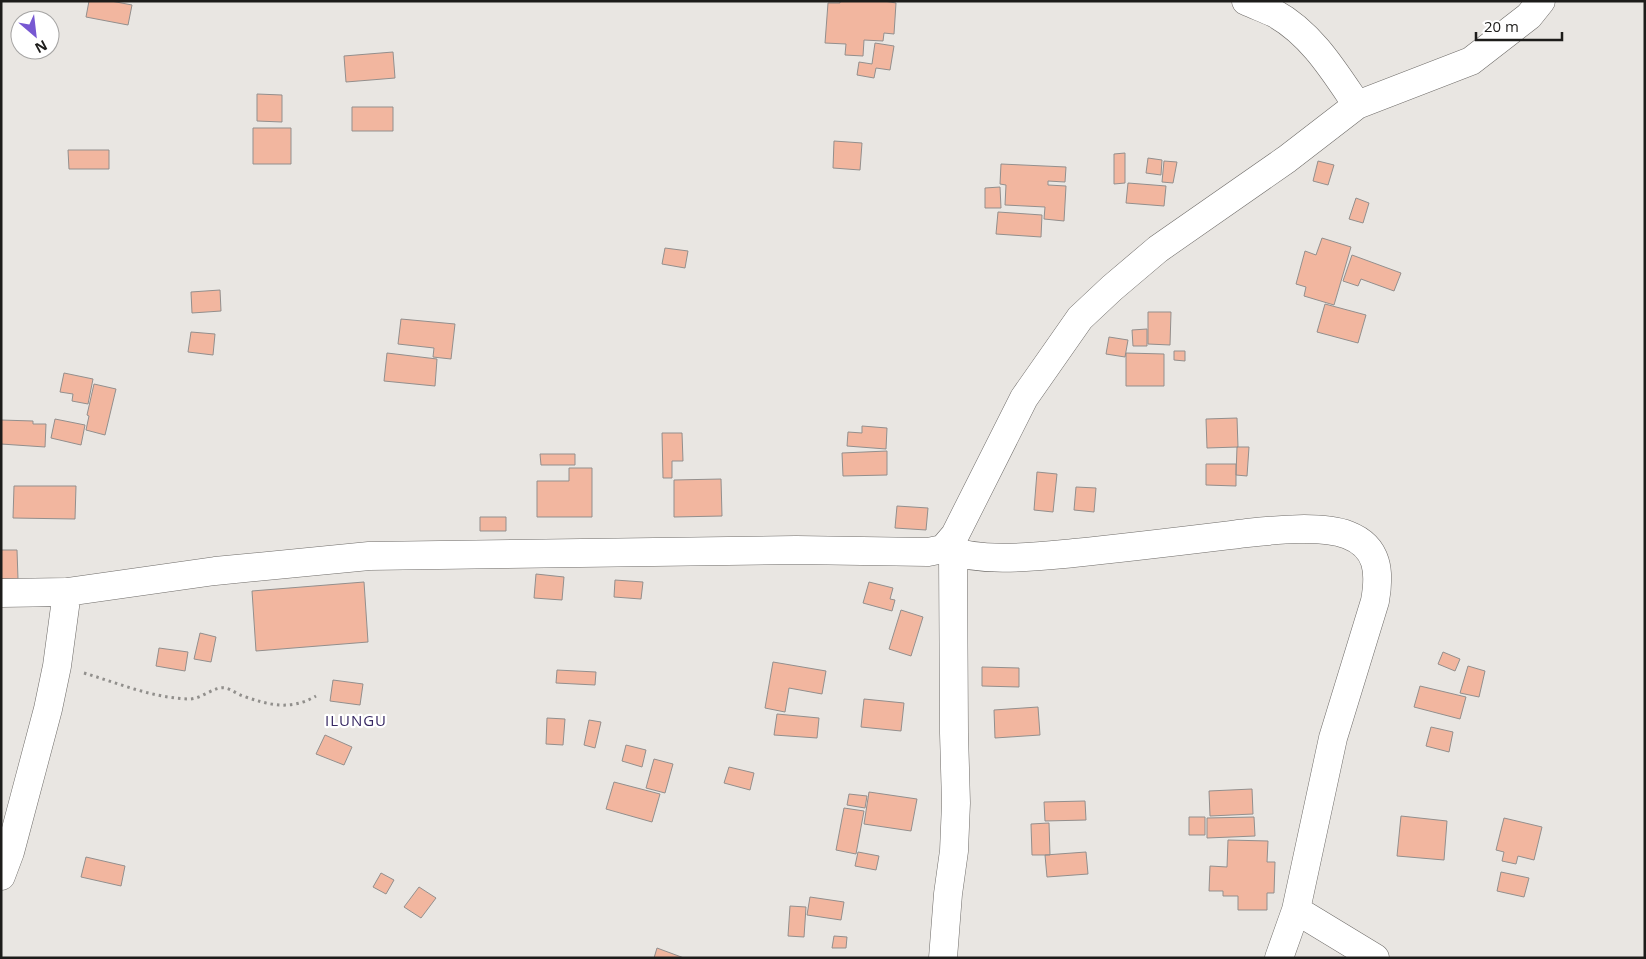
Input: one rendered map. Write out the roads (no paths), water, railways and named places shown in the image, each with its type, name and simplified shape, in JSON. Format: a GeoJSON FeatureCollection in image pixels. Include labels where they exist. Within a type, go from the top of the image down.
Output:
{"type":"FeatureCollection","features":[{"type":"Feature","properties":{"kind":"street"},"geometry":{"type":"LineString","coordinates":[[1246,1],[1275,14],[1304,36],[1324,58],[1357,104]]}},
{"type":"Feature","properties":{"kind":"street"},"geometry":{"type":"LineString","coordinates":[[943,958],[948,894],[954,850],[956,803],[948,551],[1024,398],[1080,318],[1158,249],[1287,158],[1357,104],[1471,61],[1529,16],[1541,1]]}},
{"type":"Feature","properties":{"kind":"street"},"geometry":{"type":"LineString","coordinates":[[1,593],[66,592],[215,571],[369,556],[796,550],[948,551],[984,556],[1032,557],[1138,547],[1276,530],[1323,530],[1348,535],[1364,544],[1371,554],[1376,565],[1378,583],[1375,601],[1333,738],[1296,910],[1279,958]]}},
{"type":"Feature","properties":{"kind":"street"},"geometry":{"type":"LineString","coordinates":[[1,876],[10,852],[35,759],[57,666],[66,592]]}},
{"type":"Feature","properties":{"kind":"street"},"geometry":{"type":"LineString","coordinates":[[1296,910],[1375,958]]}},
{"type":"Feature","properties":{"kind":"district","name":"ILUNGU"},"geometry":{"type":"Point","coordinates":[356,720]}}]}
